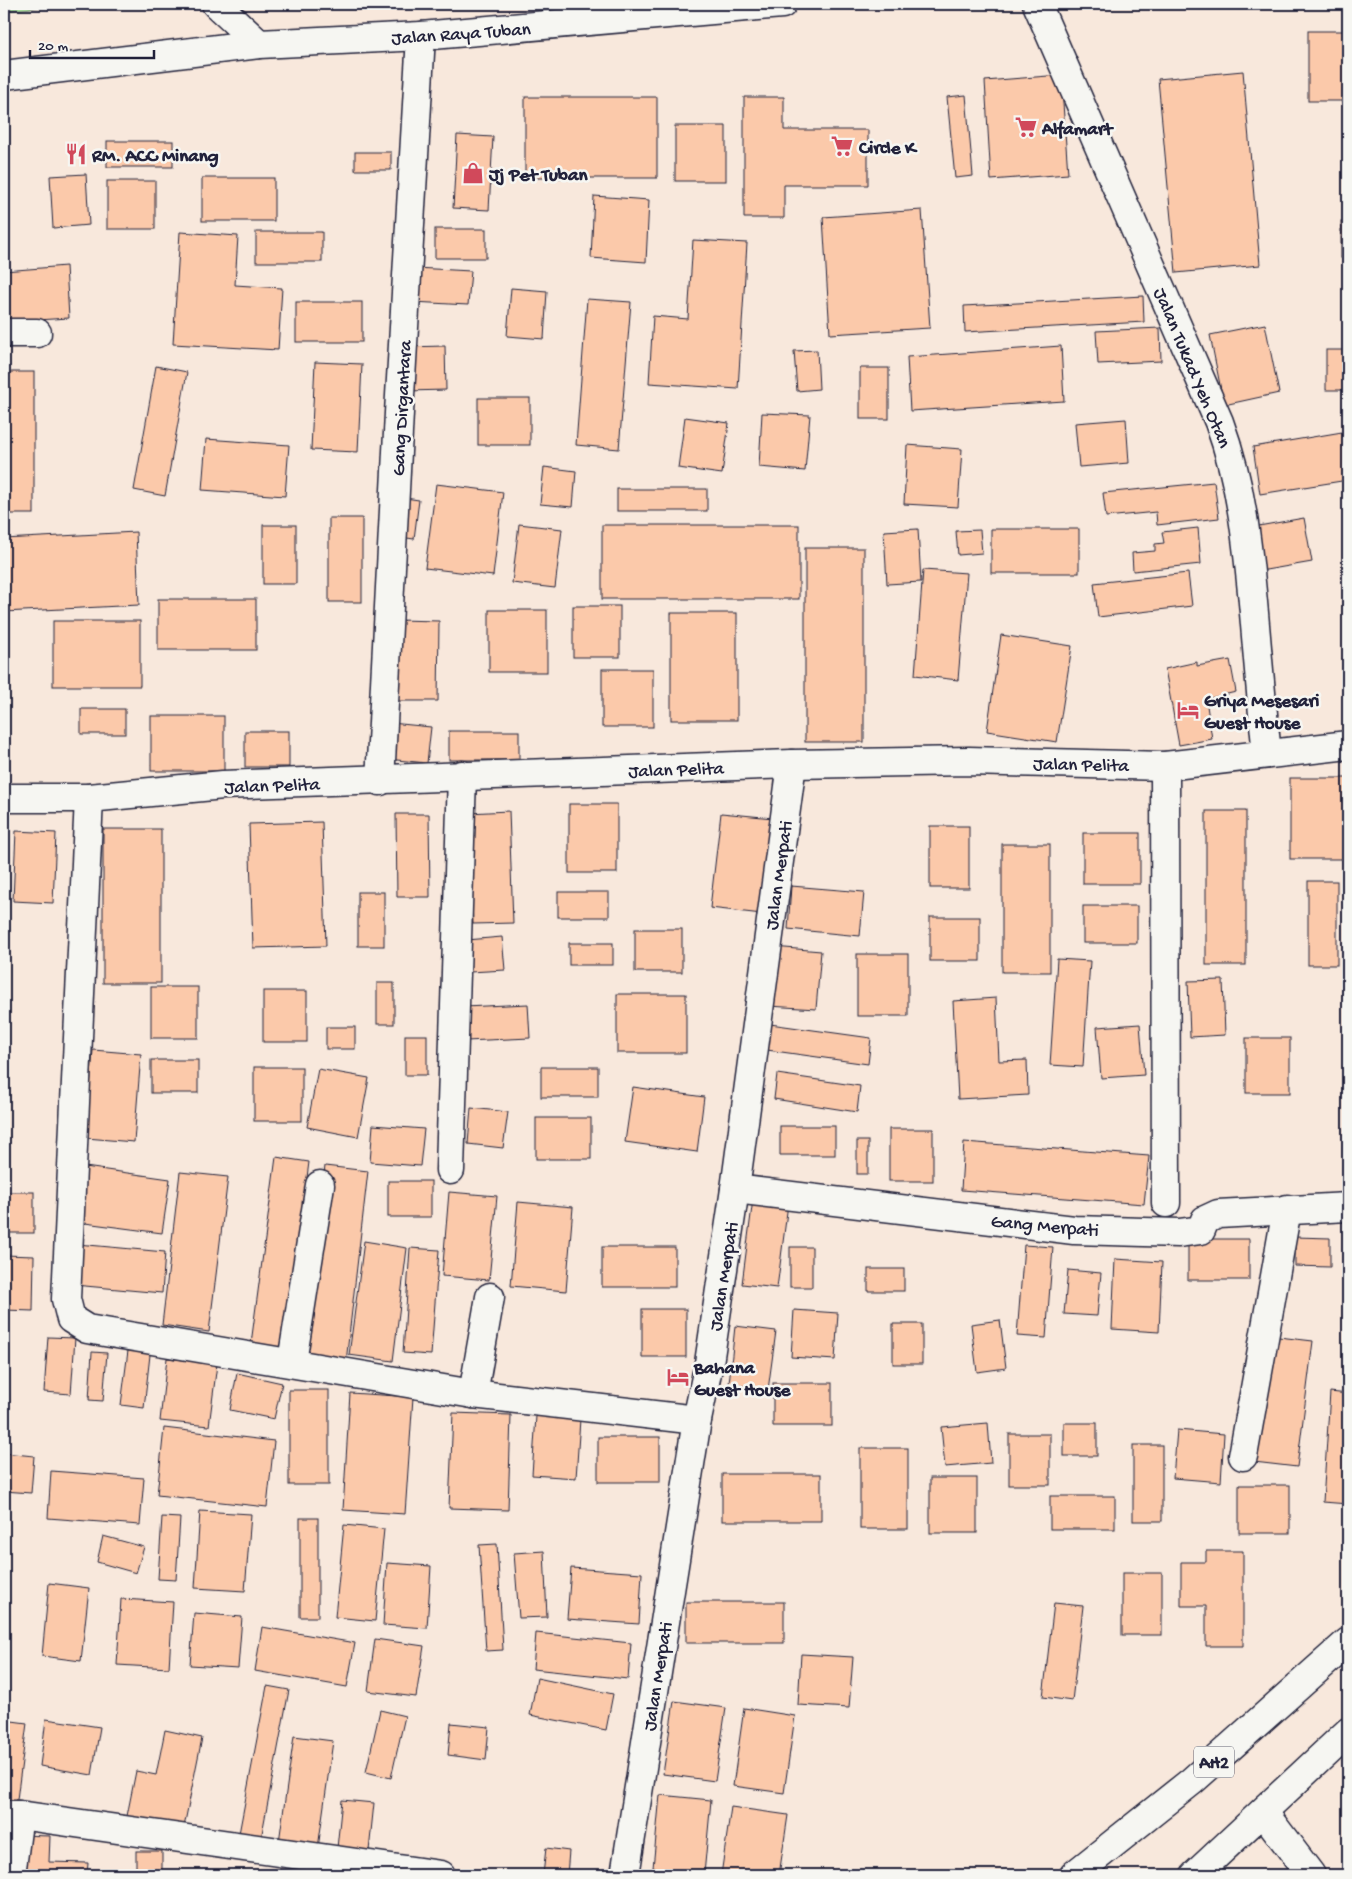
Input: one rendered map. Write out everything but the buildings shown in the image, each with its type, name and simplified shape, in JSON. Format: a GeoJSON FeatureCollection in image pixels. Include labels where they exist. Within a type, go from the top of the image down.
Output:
{"type":"FeatureCollection","features":[{"type":"Feature","properties":{"kind":"main road"},"geometry":{"type":"LineString","coordinates":[[216,4],[259,44]]}},
{"type":"Feature","properties":{"kind":"main road","name":"Jalan Raya Tuban"},"geometry":{"type":"LineString","coordinates":[[4,75],[259,44],[421,36],[782,4]]}},
{"type":"Feature","properties":{"kind":"main road","name":"Jalan Tukad Yeh Otan"},"geometry":{"type":"LineString","coordinates":[[1037,4],[1219,422],[1231,454],[1239,490],[1250,564],[1267,754]]}},
{"type":"Feature","properties":{"kind":"main road","name":"Gang Dirgantara"},"geometry":{"type":"LineString","coordinates":[[380,780],[398,412],[421,36]]}},
{"type":"Feature","properties":{"kind":"main road"},"geometry":{"type":"LineString","coordinates":[[4,333],[37,333]]}},
{"type":"Feature","properties":{"kind":"main road","name":"Jalan Pelita"},"geometry":{"type":"LineString","coordinates":[[4,798],[89,798],[223,785],[792,764],[970,761],[1165,766],[1348,745]]}},
{"type":"Feature","properties":{"kind":"main road","name":"Jalan Merpati"},"geometry":{"type":"LineString","coordinates":[[625,1875],[697,1420],[709,1363],[736,1189],[792,764]]}},
{"type":"Feature","properties":{"kind":"main road"},"geometry":{"type":"LineString","coordinates":[[1165,766],[1166,1203]]}},
{"type":"Feature","properties":{"kind":"main road"},"geometry":{"type":"LineString","coordinates":[[450,1170],[462,775]]}},
{"type":"Feature","properties":{"kind":"main road"},"geometry":{"type":"LineString","coordinates":[[89,798],[66,1299],[71,1319],[87,1329],[473,1394],[697,1420]]}},
{"type":"Feature","properties":{"kind":"main road"},"geometry":{"type":"LineString","coordinates":[[292,1362],[320,1185]]}},
{"type":"Feature","properties":{"kind":"main road","name":"Gang Merpati"},"geometry":{"type":"LineString","coordinates":[[736,1189],[1074,1230],[1179,1233],[1201,1230],[1205,1220],[1218,1214],[1348,1207]]}},
{"type":"Feature","properties":{"kind":"main road"},"geometry":{"type":"LineString","coordinates":[[1243,1456],[1287,1209]]}},
{"type":"Feature","properties":{"kind":"main road"},"geometry":{"type":"LineString","coordinates":[[473,1394],[490,1297]]}},
{"type":"Feature","properties":{"kind":"main road","name":"AH2"},"geometry":{"type":"LineString","coordinates":[[1074,1875],[1192,1781],[1348,1642]]}},
{"type":"Feature","properties":{"kind":"main road"},"geometry":{"type":"LineString","coordinates":[[1195,1875],[1264,1813],[1348,1732]]}},
{"type":"Feature","properties":{"kind":"main road"},"geometry":{"type":"LineString","coordinates":[[1264,1813],[1311,1875]]}},
{"type":"Feature","properties":{"kind":"main road"},"geometry":{"type":"LineString","coordinates":[[12,1875],[11,1815],[441,1875]]}},
{"type":"Feature","properties":{"kind":"green space"},"geometry":{"type":"Polygon","coordinates":[[[4,4],[68,4],[4,11],[4,4]]]}},
{"type":"Feature","properties":{"kind":"place","name":"Alfamart"},"geometry":{"type":"Point","coordinates":[1026,127]}},
{"type":"Feature","properties":{"kind":"place","name":"Circle K"},"geometry":{"type":"Point","coordinates":[842,146]}},
{"type":"Feature","properties":{"kind":"place","name":"RM. ACC Minang"},"geometry":{"type":"Point","coordinates":[76,154]}},
{"type":"Feature","properties":{"kind":"place","name":"Jj Pet Tuban"},"geometry":{"type":"Point","coordinates":[473,173]}},
{"type":"Feature","properties":{"kind":"place","name":"Griya Mesesari Guest House"},"geometry":{"type":"Point","coordinates":[1188,710]}},
{"type":"Feature","properties":{"kind":"place","name":"Bahana Guest House"},"geometry":{"type":"Point","coordinates":[678,1377]}}]}
